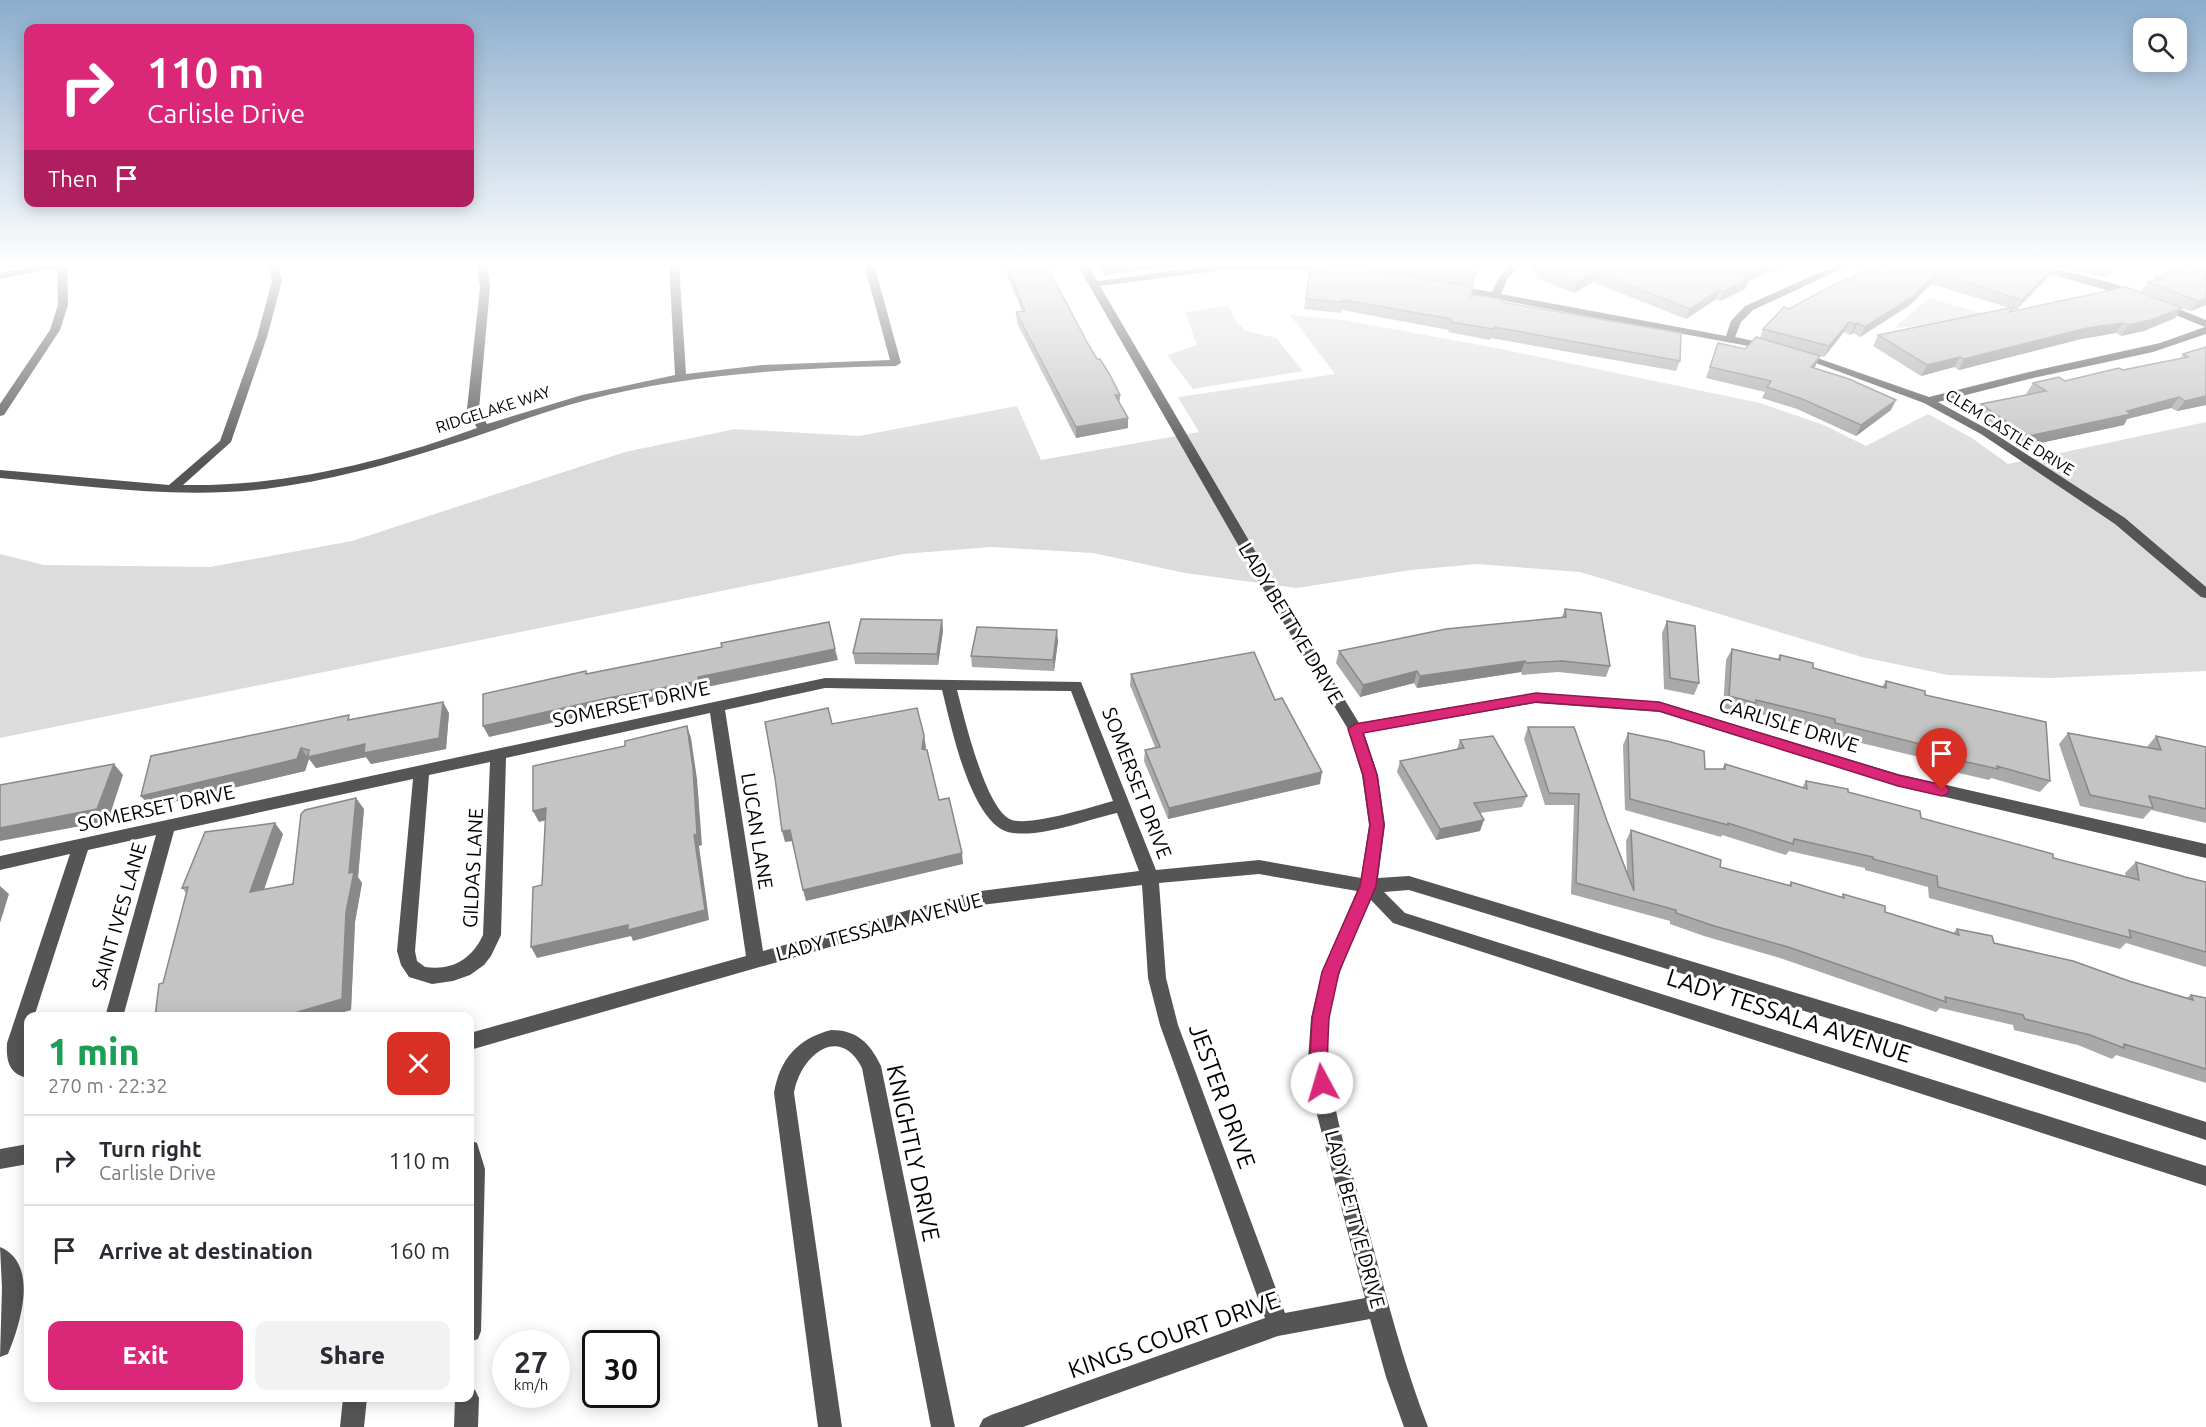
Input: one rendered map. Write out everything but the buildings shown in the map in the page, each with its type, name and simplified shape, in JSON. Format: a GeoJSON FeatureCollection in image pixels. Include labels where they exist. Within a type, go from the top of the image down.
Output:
{"type":"FeatureCollection","features":[{"type":"Feature","properties":{"kind":"street"},"geometry":{"type":"LineString","coordinates":[[0,413],[55,331]]}},
{"type":"Feature","properties":{"kind":"street"},"geometry":{"type":"LineString","coordinates":[[170,490],[225,442],[264,331]]}},
{"type":"Feature","properties":{"kind":"street"},"geometry":{"type":"LineString","coordinates":[[481,331],[473,409],[484,429]]}},
{"type":"Feature","properties":{"kind":"street"},"geometry":{"type":"LineString","coordinates":[[678,331],[681,378]]}},
{"type":"Feature","properties":{"kind":"street","name":"RIDGELAKE WAY"},"geometry":{"type":"LineString","coordinates":[[0,474],[170,490],[264,485],[355,469],[434,447],[543,408],[642,385],[731,370],[803,364],[896,363],[887,331]]}},
{"type":"Feature","properties":{"kind":"street","name":"LADY BETTYE DRIVE"},"geometry":{"type":"LineString","coordinates":[[1121,331],[1279,604],[1355,729],[1370,775],[1377,825],[1368,886],[1330,972],[1320,1018],[1318,1060],[1325,1107],[1378,1307],[1397,1377],[1416,1427]]}},
{"type":"Feature","properties":{"kind":"street","name":"CLEM CASTLE DRIVE"},"geometry":{"type":"LineString","coordinates":[[1689,331],[1782,350],[1864,376],[1928,401],[1985,432],[2120,521],[2206,594]]}},
{"type":"Feature","properties":{"kind":"street"},"geometry":{"type":"LineString","coordinates":[[1730,338],[1733,331]]}},
{"type":"Feature","properties":{"kind":"street"},"geometry":{"type":"LineString","coordinates":[[1928,401],[1994,383],[2154,348],[2187,339],[2205,331]]}},
{"type":"Feature","properties":{"kind":"street","name":"SOMERSET DRIVE"},"geometry":{"type":"LineString","coordinates":[[0,863],[825,683],[1076,686],[1150,876]]}},
{"type":"Feature","properties":{"kind":"street"},"geometry":{"type":"LineString","coordinates":[[948,685],[981,794],[995,818],[1010,827],[1037,825],[1123,804]]}},
{"type":"Feature","properties":{"kind":"street","name":"CARLISLE DRIVE"},"geometry":{"type":"LineString","coordinates":[[1355,729],[1536,698],[1659,707],[1898,780],[2206,852]]}},
{"type":"Feature","properties":{"kind":"street","name":"LUCAN LANE"},"geometry":{"type":"LineString","coordinates":[[717,707],[756,961]]}},
{"type":"Feature","properties":{"kind":"street","name":"GILDAS LANE"},"geometry":{"type":"LineString","coordinates":[[422,771],[406,951],[410,966],[419,973],[441,976],[463,972],[477,962],[486,951],[492,935],[498,755]]}},
{"type":"Feature","properties":{"kind":"street","name":"SAINT IVES LANE"},"geometry":{"type":"LineString","coordinates":[[115,1012],[167,827]]}},
{"type":"Feature","properties":{"kind":"street"},"geometry":{"type":"LineString","coordinates":[[26,1012],[81,846]]}},
{"type":"Feature","properties":{"kind":"street","name":"LADY TESSALA AVENUE"},"geometry":{"type":"LineString","coordinates":[[474,1041],[973,899],[1150,876],[1259,867],[1368,886],[1409,883],[1887,1028],[2206,1131]]}},
{"type":"Feature","properties":{"kind":"street","name":"JESTER DRIVE"},"geometry":{"type":"LineString","coordinates":[[1150,876],[1157,978],[1169,1025],[1278,1325]]}},
{"type":"Feature","properties":{"kind":"street","name":"LADY TESSALA AVENUE"},"geometry":{"type":"LineString","coordinates":[[1368,886],[1399,918],[2206,1176]]}},
{"type":"Feature","properties":{"kind":"street"},"geometry":{"type":"LineString","coordinates":[[24,1019],[16,1043],[16,1060],[24,1068]]}},
{"type":"Feature","properties":{"kind":"street","name":"KNIGHTLY DRIVE"},"geometry":{"type":"LineString","coordinates":[[830,1427],[784,1093],[788,1074],[796,1060],[809,1047],[825,1039],[838,1037],[851,1041],[862,1050],[871,1066],[943,1427]]}},
{"type":"Feature","properties":{"kind":"street"},"geometry":{"type":"LineString","coordinates":[[0,1159],[24,1155]]}},
{"type":"Feature","properties":{"kind":"street"},"geometry":{"type":"LineString","coordinates":[[474,1165],[474,1201]]}},
{"type":"Feature","properties":{"kind":"street"},"geometry":{"type":"LineString","coordinates":[[0,1258],[13,1276],[11,1307],[0,1346]]}},
{"type":"Feature","properties":{"kind":"street","name":"KINGS COURT DRIVE"},"geometry":{"type":"LineString","coordinates":[[991,1427],[1278,1325],[1378,1307]]}},
{"type":"Feature","properties":{"kind":"street"},"geometry":{"type":"LineString","coordinates":[[352,1427],[355,1402]]}},
{"type":"Feature","properties":{"kind":"street"},"geometry":{"type":"LineString","coordinates":[[466,1427],[467,1402]]}},
{"type":"Feature","properties":{"kind":"shaded area"},"geometry":{"type":"Polygon","coordinates":[[[1192,331],[1246,331],[1276,338],[1303,371],[1193,389],[1167,355],[1197,345],[1192,331]]]}},
{"type":"Feature","properties":{"kind":"shaded area"},"geometry":{"type":"Polygon","coordinates":[[[1302,331],[1401,331],[1491,347],[1760,403],[1824,425],[1866,446],[1928,414],[1972,438],[2008,464],[2206,422],[2206,671],[2050,678],[1948,675],[1862,657],[1580,572],[1477,564],[1411,570],[1297,588],[1185,573],[1093,553],[991,547],[903,554],[0,738],[0,554],[44,565],[210,567],[352,541],[625,452],[735,429],[859,436],[1017,406],[1041,460],[1199,432],[1178,397],[1335,374],[1302,331]]]}},
{"type":"Feature","properties":{"kind":"route"},"geometry":{"type":"LineString","coordinates":[[1322,1083],[1318,1060],[1320,1018],[1330,972],[1368,886],[1377,825],[1370,775],[1355,729],[1536,698],[1659,707],[1898,780],[1942,790]]}}]}
